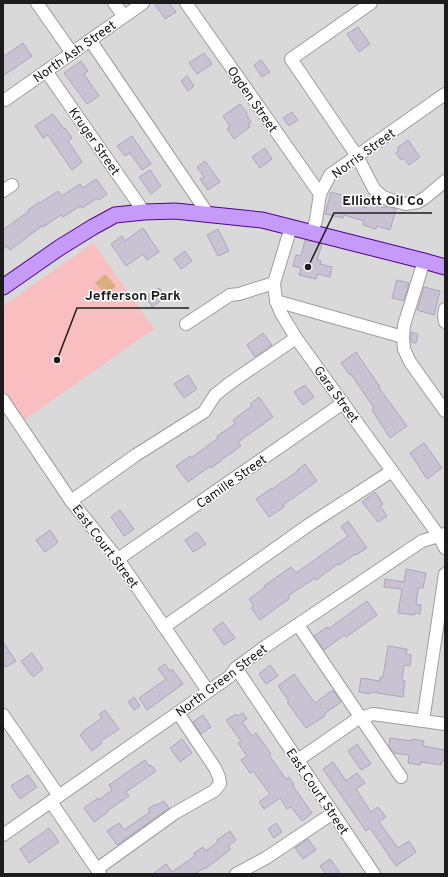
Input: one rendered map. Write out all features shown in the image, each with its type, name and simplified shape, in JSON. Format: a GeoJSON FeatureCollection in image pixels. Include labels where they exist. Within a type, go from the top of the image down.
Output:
{"type":"FeatureCollection","features":[{"type":"Feature","properties":{"kind":"main road"},"geometry":{"type":"LineString","coordinates":[[3,287],[92,226],[115,216],[144,212],[175,211],[262,220],[445,267]]}},
{"type":"Feature","properties":{"kind":"street"},"geometry":{"type":"LineString","coordinates":[[37,3],[72,53]]}},
{"type":"Feature","properties":{"kind":"street"},"geometry":{"type":"LineString","coordinates":[[114,3],[124,16]]}},
{"type":"Feature","properties":{"kind":"street","name":"North Ash Street"},"geometry":{"type":"LineString","coordinates":[[5,100],[143,3]]}},
{"type":"Feature","properties":{"kind":"street","name":"Ogden Street"},"geometry":{"type":"LineString","coordinates":[[186,3],[320,194]]}},
{"type":"Feature","properties":{"kind":"street"},"geometry":{"type":"LineString","coordinates":[[372,3],[291,59],[357,156],[374,189],[383,197],[406,204],[418,202],[445,181]]}},
{"type":"Feature","properties":{"kind":"street"},"geometry":{"type":"LineString","coordinates":[[90,40],[208,214]]}},
{"type":"Feature","properties":{"kind":"street","name":"Kruger Street"},"geometry":{"type":"LineString","coordinates":[[46,71],[144,212]]}},
{"type":"Feature","properties":{"kind":"street","name":"Norris Street"},"geometry":{"type":"LineString","coordinates":[[312,233],[316,220],[320,194],[330,175],[445,94]]}},
{"type":"Feature","properties":{"kind":"street","name":"Gara Street"},"geometry":{"type":"LineString","coordinates":[[291,227],[274,283],[276,300],[281,313],[296,338],[392,471],[442,535],[445,548]]}},
{"type":"Feature","properties":{"kind":"street"},"geometry":{"type":"LineString","coordinates":[[424,261],[404,325],[404,349],[410,362],[444,409]]}},
{"type":"Feature","properties":{"kind":"street"},"geometry":{"type":"LineString","coordinates":[[186,324],[230,295],[239,294],[274,283]]}},
{"type":"Feature","properties":{"kind":"street"},"geometry":{"type":"LineString","coordinates":[[276,300],[403,337]]}},
{"type":"Feature","properties":{"kind":"street"},"geometry":{"type":"LineString","coordinates":[[445,309],[445,322]]}},
{"type":"Feature","properties":{"kind":"street"},"geometry":{"type":"LineString","coordinates":[[71,501],[136,455],[204,412],[215,395],[296,338]]}},
{"type":"Feature","properties":{"kind":"street","name":"East Court Street"},"geometry":{"type":"LineString","coordinates":[[3,400],[71,501],[118,559],[208,692]]}},
{"type":"Feature","properties":{"kind":"street","name":"Camille Street"},"geometry":{"type":"LineString","coordinates":[[118,559],[343,403]]}},
{"type":"Feature","properties":{"kind":"street"},"geometry":{"type":"LineString","coordinates":[[164,627],[310,524],[392,471]]}},
{"type":"Feature","properties":{"kind":"street","name":"North Green Street"},"geometry":{"type":"LineString","coordinates":[[3,836],[229,677],[236,668],[298,625],[422,541],[442,535]]}},
{"type":"Feature","properties":{"kind":"street"},"geometry":{"type":"LineString","coordinates":[[423,721],[445,574]]}},
{"type":"Feature","properties":{"kind":"street"},"geometry":{"type":"LineString","coordinates":[[298,625],[401,777]]}},
{"type":"Feature","properties":{"kind":"street","name":"East Court Street"},"geometry":{"type":"LineString","coordinates":[[236,668],[374,874]]}},
{"type":"Feature","properties":{"kind":"street"},"geometry":{"type":"LineString","coordinates":[[4,720],[55,799],[99,872],[175,813],[214,791],[220,784],[216,768],[178,713]]}},
{"type":"Feature","properties":{"kind":"street"},"geometry":{"type":"LineString","coordinates":[[298,760],[356,720],[373,714],[445,724]]}},
{"type":"Feature","properties":{"kind":"street"},"geometry":{"type":"LineString","coordinates":[[236,874],[266,858],[334,813]]}},
{"type":"Feature","properties":{"kind":"shaded area"},"geometry":{"type":"Polygon","coordinates":[[[3,3],[445,3],[445,874],[3,874],[3,3]]]}},
{"type":"Feature","properties":{"kind":"shaded area"},"geometry":{"type":"Polygon","coordinates":[[[93,243],[154,329],[24,420],[3,390],[3,306],[93,243]]]}},
{"type":"Feature","properties":{"kind":"shaded area"},"geometry":{"type":"Polygon","coordinates":[[[105,274],[116,286],[106,295],[95,283],[105,274]]]}},
{"type":"Feature","properties":{"kind":"building"},"geometry":{"type":"Polygon","coordinates":[[[154,3],[169,3],[176,12],[165,19],[154,3]]]}},
{"type":"Feature","properties":{"kind":"building"},"geometry":{"type":"Polygon","coordinates":[[[358,27],[370,44],[359,52],[347,34],[358,27]]]}},
{"type":"Feature","properties":{"kind":"building"},"geometry":{"type":"Polygon","coordinates":[[[23,43],[32,56],[3,76],[3,57],[23,43]]]}},
{"type":"Feature","properties":{"kind":"building"},"geometry":{"type":"Polygon","coordinates":[[[204,53],[212,64],[197,74],[189,63],[204,53]]]}},
{"type":"Feature","properties":{"kind":"building"},"geometry":{"type":"Polygon","coordinates":[[[261,60],[270,72],[262,77],[254,65],[261,60]]]}},
{"type":"Feature","properties":{"kind":"building"},"geometry":{"type":"Polygon","coordinates":[[[81,61],[88,71],[84,74],[99,96],[87,104],[64,73],[81,61]]]}},
{"type":"Feature","properties":{"kind":"building"},"geometry":{"type":"Polygon","coordinates":[[[187,76],[194,86],[188,91],[181,81],[187,76]]]}},
{"type":"Feature","properties":{"kind":"building"},"geometry":{"type":"Polygon","coordinates":[[[240,104],[247,113],[246,114],[251,122],[248,124],[250,127],[234,139],[227,129],[230,126],[223,116],[240,104]]]}},
{"type":"Feature","properties":{"kind":"building"},"geometry":{"type":"Polygon","coordinates":[[[292,112],[298,120],[289,126],[283,118],[292,112]]]}},
{"type":"Feature","properties":{"kind":"building"},"geometry":{"type":"Polygon","coordinates":[[[53,114],[72,138],[68,141],[82,162],[72,170],[48,135],[43,138],[35,126],[53,114]]]}},
{"type":"Feature","properties":{"kind":"building"},"geometry":{"type":"Polygon","coordinates":[[[132,136],[151,164],[142,170],[130,153],[125,156],[117,146],[132,136]]]}},
{"type":"Feature","properties":{"kind":"building"},"geometry":{"type":"Polygon","coordinates":[[[408,140],[420,157],[409,165],[404,158],[401,160],[396,153],[399,150],[397,148],[408,140]]]}},
{"type":"Feature","properties":{"kind":"building"},"geometry":{"type":"Polygon","coordinates":[[[265,148],[272,159],[260,168],[252,157],[265,148]]]}},
{"type":"Feature","properties":{"kind":"building"},"geometry":{"type":"Polygon","coordinates":[[[205,161],[220,182],[208,190],[200,179],[204,177],[197,167],[205,161]]]}},
{"type":"Feature","properties":{"kind":"building"},"geometry":{"type":"Polygon","coordinates":[[[150,170],[161,186],[151,194],[139,177],[150,170]]]}},
{"type":"Feature","properties":{"kind":"building"},"geometry":{"type":"Polygon","coordinates":[[[96,179],[107,194],[99,200],[97,198],[82,208],[80,206],[63,217],[61,215],[43,227],[42,226],[10,250],[7,246],[3,249],[3,230],[29,211],[28,210],[58,191],[62,196],[80,184],[83,188],[96,179]]]}},
{"type":"Feature","properties":{"kind":"building"},"geometry":{"type":"Polygon","coordinates":[[[331,192],[349,197],[347,203],[367,208],[369,204],[396,209],[390,230],[377,226],[376,229],[363,225],[364,221],[344,215],[343,218],[325,214],[331,192]]]}},
{"type":"Feature","properties":{"kind":"building"},"geometry":{"type":"Polygon","coordinates":[[[143,228],[159,252],[147,260],[143,254],[126,266],[111,244],[122,236],[125,241],[143,228]]]}},
{"type":"Feature","properties":{"kind":"building"},"geometry":{"type":"Polygon","coordinates":[[[218,229],[229,251],[218,256],[207,235],[218,229]]]}},
{"type":"Feature","properties":{"kind":"building"},"geometry":{"type":"Polygon","coordinates":[[[305,240],[322,244],[317,260],[321,261],[320,264],[332,267],[330,277],[318,274],[316,279],[299,275],[301,268],[293,266],[296,255],[301,256],[305,240]]]}},
{"type":"Feature","properties":{"kind":"building"},"geometry":{"type":"Polygon","coordinates":[[[185,251],[192,261],[181,269],[174,259],[185,251]]]}},
{"type":"Feature","properties":{"kind":"building"},"geometry":{"type":"Polygon","coordinates":[[[397,280],[409,283],[404,301],[392,298],[397,280]]]}},
{"type":"Feature","properties":{"kind":"building"},"geometry":{"type":"Polygon","coordinates":[[[424,287],[440,291],[434,315],[417,310],[424,287]]]}},
{"type":"Feature","properties":{"kind":"building"},"geometry":{"type":"Polygon","coordinates":[[[159,288],[166,297],[152,307],[146,297],[159,288]]]}},
{"type":"Feature","properties":{"kind":"building"},"geometry":{"type":"Polygon","coordinates":[[[411,332],[418,334],[416,343],[411,342],[411,332]]]}},
{"type":"Feature","properties":{"kind":"building"},"geometry":{"type":"Polygon","coordinates":[[[263,333],[272,345],[255,357],[247,345],[263,333]]]}},
{"type":"Feature","properties":{"kind":"building"},"geometry":{"type":"Polygon","coordinates":[[[356,352],[380,387],[379,388],[407,426],[390,438],[372,410],[374,408],[351,374],[350,375],[341,363],[356,352]]]}},
{"type":"Feature","properties":{"kind":"building"},"geometry":{"type":"Polygon","coordinates":[[[188,375],[197,389],[184,398],[174,384],[188,375]]]}},
{"type":"Feature","properties":{"kind":"building"},"geometry":{"type":"Polygon","coordinates":[[[305,385],[314,397],[303,405],[294,392],[305,385]]]}},
{"type":"Feature","properties":{"kind":"building"},"geometry":{"type":"Polygon","coordinates":[[[259,397],[273,417],[238,442],[241,446],[211,468],[210,466],[188,482],[176,466],[190,456],[191,458],[218,438],[217,436],[235,424],[233,420],[252,406],[250,404],[259,397]]]}},
{"type":"Feature","properties":{"kind":"building"},"geometry":{"type":"Polygon","coordinates":[[[424,443],[442,468],[427,479],[410,453],[424,443]]]}},
{"type":"Feature","properties":{"kind":"building"},"geometry":{"type":"Polygon","coordinates":[[[305,464],[317,481],[269,517],[256,499],[298,471],[297,470],[305,464]]]}},
{"type":"Feature","properties":{"kind":"building"},"geometry":{"type":"Polygon","coordinates":[[[375,492],[383,504],[380,506],[387,516],[378,522],[362,502],[375,492]]]}},
{"type":"Feature","properties":{"kind":"building"},"geometry":{"type":"Polygon","coordinates":[[[120,510],[134,529],[124,536],[111,517],[120,510]]]}},
{"type":"Feature","properties":{"kind":"building"},"geometry":{"type":"Polygon","coordinates":[[[348,521],[367,548],[339,565],[338,564],[316,580],[315,578],[288,596],[290,598],[260,620],[251,608],[254,606],[249,599],[265,587],[264,586],[291,567],[296,573],[348,536],[341,527],[348,521]]]}},
{"type":"Feature","properties":{"kind":"building"},"geometry":{"type":"Polygon","coordinates":[[[50,530],[58,542],[45,552],[36,540],[50,530]]]}},
{"type":"Feature","properties":{"kind":"building"},"geometry":{"type":"Polygon","coordinates":[[[197,532],[206,544],[193,552],[185,540],[197,532]]]}},
{"type":"Feature","properties":{"kind":"building"},"geometry":{"type":"Polygon","coordinates":[[[406,569],[426,573],[423,588],[418,588],[416,604],[421,605],[420,614],[415,613],[414,615],[398,613],[402,589],[384,587],[385,579],[404,582],[406,569]]]}},
{"type":"Feature","properties":{"kind":"building"},"geometry":{"type":"Polygon","coordinates":[[[367,601],[377,615],[346,637],[344,635],[324,650],[314,636],[327,627],[328,629],[367,601]]]}},
{"type":"Feature","properties":{"kind":"building"},"geometry":{"type":"Polygon","coordinates":[[[223,622],[235,638],[224,645],[213,629],[223,622]]]}},
{"type":"Feature","properties":{"kind":"building"},"geometry":{"type":"Polygon","coordinates":[[[3,642],[16,661],[6,667],[3,662],[3,642]]]}},
{"type":"Feature","properties":{"kind":"building"},"geometry":{"type":"Polygon","coordinates":[[[388,646],[407,649],[406,654],[411,655],[410,666],[404,665],[402,680],[405,681],[403,697],[371,692],[370,694],[359,692],[361,678],[380,681],[380,677],[383,677],[388,646]]]}},
{"type":"Feature","properties":{"kind":"building"},"geometry":{"type":"Polygon","coordinates":[[[32,653],[43,669],[33,677],[21,661],[32,653]]]}},
{"type":"Feature","properties":{"kind":"building"},"geometry":{"type":"Polygon","coordinates":[[[165,664],[170,671],[172,669],[183,684],[147,710],[139,698],[166,679],[158,669],[165,664]]]}},
{"type":"Feature","properties":{"kind":"building"},"geometry":{"type":"Polygon","coordinates":[[[270,665],[278,676],[266,684],[259,674],[270,665]]]}},
{"type":"Feature","properties":{"kind":"building"},"geometry":{"type":"Polygon","coordinates":[[[294,674],[315,703],[333,690],[341,702],[324,714],[325,716],[306,728],[287,702],[289,701],[278,686],[294,674]]]}},
{"type":"Feature","properties":{"kind":"building"},"geometry":{"type":"Polygon","coordinates":[[[134,697],[140,706],[134,710],[128,702],[134,697]]]}},
{"type":"Feature","properties":{"kind":"building"},"geometry":{"type":"Polygon","coordinates":[[[105,710],[119,729],[101,741],[102,743],[92,751],[80,735],[102,718],[99,714],[105,710]]]}},
{"type":"Feature","properties":{"kind":"building"},"geometry":{"type":"Polygon","coordinates":[[[243,713],[247,719],[242,722],[252,736],[256,733],[271,754],[269,755],[286,779],[289,777],[294,785],[293,786],[312,813],[302,821],[291,807],[287,809],[280,798],[264,809],[259,802],[270,794],[253,771],[250,773],[241,760],[247,756],[238,743],[241,741],[226,720],[236,714],[238,716],[243,713]]]}},
{"type":"Feature","properties":{"kind":"building"},"geometry":{"type":"Polygon","coordinates":[[[203,715],[211,727],[201,734],[193,722],[203,715]]]}},
{"type":"Feature","properties":{"kind":"building"},"geometry":{"type":"Polygon","coordinates":[[[390,738],[424,741],[423,746],[445,750],[445,761],[442,761],[441,765],[421,762],[420,765],[408,763],[409,755],[394,753],[389,746],[390,738]]]}},
{"type":"Feature","properties":{"kind":"building"},"geometry":{"type":"Polygon","coordinates":[[[182,739],[192,753],[180,762],[170,748],[182,739]]]}},
{"type":"Feature","properties":{"kind":"building"},"geometry":{"type":"Polygon","coordinates":[[[357,744],[371,764],[361,770],[348,751],[357,744]]]}},
{"type":"Feature","properties":{"kind":"building"},"geometry":{"type":"Polygon","coordinates":[[[145,760],[149,766],[151,765],[156,771],[126,792],[129,796],[94,822],[84,808],[98,798],[99,800],[112,790],[109,785],[145,760]]]}},
{"type":"Feature","properties":{"kind":"building"},"geometry":{"type":"Polygon","coordinates":[[[333,762],[346,781],[357,773],[365,783],[356,789],[371,812],[378,807],[386,817],[379,822],[398,848],[409,841],[416,852],[396,866],[370,828],[366,831],[323,769],[333,762]]]}},
{"type":"Feature","properties":{"kind":"building"},"geometry":{"type":"Polygon","coordinates":[[[28,775],[37,787],[20,799],[11,786],[28,775]]]}},
{"type":"Feature","properties":{"kind":"building"},"geometry":{"type":"Polygon","coordinates":[[[164,801],[169,808],[117,845],[107,831],[119,823],[124,830],[150,812],[148,809],[164,801]]]}},
{"type":"Feature","properties":{"kind":"building"},"geometry":{"type":"Polygon","coordinates":[[[276,823],[282,832],[274,838],[268,829],[276,823]]]}},
{"type":"Feature","properties":{"kind":"building"},"geometry":{"type":"Polygon","coordinates":[[[49,828],[59,842],[29,863],[20,849],[49,828]]]}},
{"type":"Feature","properties":{"kind":"building"},"geometry":{"type":"Polygon","coordinates":[[[230,831],[236,840],[228,846],[231,849],[205,869],[204,868],[195,874],[153,874],[166,864],[172,872],[195,856],[194,853],[203,847],[205,851],[230,831]]]}},
{"type":"Feature","properties":{"kind":"building"},"geometry":{"type":"Polygon","coordinates":[[[308,839],[316,850],[303,859],[295,848],[308,839]]]}},
{"type":"Feature","properties":{"kind":"building"},"geometry":{"type":"Polygon","coordinates":[[[330,859],[341,874],[326,874],[320,866],[330,859]]]}},
{"type":"Feature","properties":{"kind":"place","name":"Elliott Oil Co"},"geometry":{"type":"Point","coordinates":[308,267]}},
{"type":"Feature","properties":{"kind":"place","name":"Jefferson Park"},"geometry":{"type":"Point","coordinates":[57,360]}}]}
